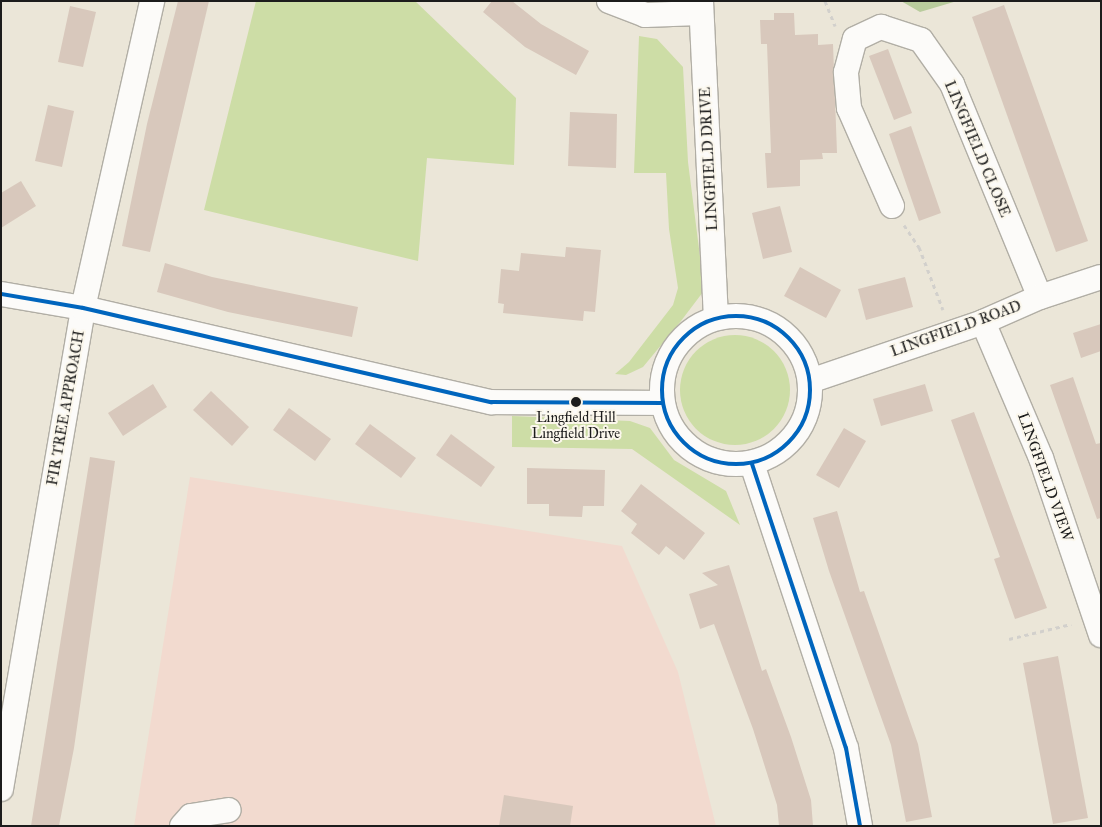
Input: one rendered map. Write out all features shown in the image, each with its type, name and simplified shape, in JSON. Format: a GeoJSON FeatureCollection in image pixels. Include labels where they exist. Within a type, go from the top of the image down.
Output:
{"type":"FeatureCollection","features":[{"type":"Feature","properties":{"kind":"street","name":"FIR TREE APPROACH"},"geometry":{"type":"LineString","coordinates":[[1,789],[6,738],[83,308],[152,1]]}},
{"type":"Feature","properties":{"kind":"street"},"geometry":{"type":"LineString","coordinates":[[609,1],[645,15],[700,7]]}},
{"type":"Feature","properties":{"kind":"street","name":"LINGFIELD DRIVE"},"geometry":{"type":"LineString","coordinates":[[700,7],[716,317]]}},
{"type":"Feature","properties":{"kind":"street","name":"LINGFIELD CLOSE"},"geometry":{"type":"LineString","coordinates":[[892,206],[849,108],[846,72],[855,38],[880,27],[921,40],[952,84],[1040,297]]}},
{"type":"Feature","properties":{"kind":"street","name":"LINGFIELD ROAD"},"geometry":{"type":"LineString","coordinates":[[810,381],[983,322],[1040,297],[1101,277]]}},
{"type":"Feature","properties":{"kind":"street"},"geometry":{"type":"LineString","coordinates":[[1,294],[83,308],[491,402],[662,403]]}},
{"type":"Feature","properties":{"kind":"street"},"geometry":{"type":"LineString","coordinates":[[742,315],[760,319],[783,332],[803,356],[810,381],[810,401],[802,426],[786,446],[752,464],[726,465],[694,453],[676,436],[662,403],[662,376],[676,345],[694,327],[716,317],[742,315]]}},
{"type":"Feature","properties":{"kind":"street","name":"LINGFIELD VIEW"},"geometry":{"type":"LineString","coordinates":[[983,322],[1041,458],[1098,626]]}},
{"type":"Feature","properties":{"kind":"street"},"geometry":{"type":"LineString","coordinates":[[752,464],[846,748],[860,826]]}},
{"type":"Feature","properties":{"kind":"street"},"geometry":{"type":"LineString","coordinates":[[182,826],[191,816],[229,810]]}},
{"type":"Feature","properties":{"kind":"path"},"geometry":{"type":"LineString","coordinates":[[892,206],[919,247],[951,333]]}},
{"type":"Feature","properties":{"kind":"path"},"geometry":{"type":"LineString","coordinates":[[1009,639],[1098,626]]}},
{"type":"Feature","properties":{"kind":"shaded area"},"geometry":{"type":"Polygon","coordinates":[[[190,477],[622,546],[678,672],[716,826],[134,826],[190,477]]]}},
{"type":"Feature","properties":{"kind":"green space"},"geometry":{"type":"Polygon","coordinates":[[[256,1],[415,1],[516,98],[514,165],[427,158],[418,261],[204,210],[256,1]]]}},
{"type":"Feature","properties":{"kind":"green space"},"geometry":{"type":"Polygon","coordinates":[[[901,1],[957,1],[920,12],[901,1]]]}},
{"type":"Feature","properties":{"kind":"green space"},"geometry":{"type":"Polygon","coordinates":[[[639,36],[657,39],[683,67],[688,162],[703,292],[643,367],[626,375],[615,374],[629,362],[673,305],[678,288],[669,229],[666,173],[634,173],[639,36]]]}},
{"type":"Feature","properties":{"kind":"green space"},"geometry":{"type":"Polygon","coordinates":[[[735,335],[756,339],[774,351],[786,369],[790,390],[786,411],[774,429],[756,441],[735,445],[714,441],[696,429],[684,411],[680,390],[684,369],[696,351],[714,339],[735,335]]]}},
{"type":"Feature","properties":{"kind":"green space"},"geometry":{"type":"Polygon","coordinates":[[[512,416],[630,421],[650,428],[674,460],[726,491],[740,525],[632,449],[512,447],[512,416]]]}},
{"type":"Feature","properties":{"kind":"building"},"geometry":{"type":"Polygon","coordinates":[[[178,1],[209,1],[150,252],[122,246],[147,124],[178,1]]]}},
{"type":"Feature","properties":{"kind":"building"},"geometry":{"type":"Polygon","coordinates":[[[492,1],[512,1],[541,24],[589,51],[576,75],[525,47],[483,12],[492,1]]]}},
{"type":"Feature","properties":{"kind":"building"},"geometry":{"type":"Polygon","coordinates":[[[1004,5],[1088,241],[1056,252],[972,17],[1004,5]]]}},
{"type":"Feature","properties":{"kind":"building"},"geometry":{"type":"Polygon","coordinates":[[[70,6],[96,12],[83,67],[58,62],[70,6]]]}},
{"type":"Feature","properties":{"kind":"building"},"geometry":{"type":"Polygon","coordinates":[[[774,13],[794,13],[795,35],[818,34],[818,45],[833,44],[837,153],[822,153],[823,159],[800,160],[800,186],[767,188],[765,153],[771,153],[767,44],[761,44],[760,20],[774,20],[774,13]]]}},
{"type":"Feature","properties":{"kind":"building"},"geometry":{"type":"Polygon","coordinates":[[[888,49],[912,113],[894,120],[869,56],[888,49]]]}},
{"type":"Feature","properties":{"kind":"building"},"geometry":{"type":"Polygon","coordinates":[[[48,105],[74,111],[62,167],[35,161],[48,105]]]}},
{"type":"Feature","properties":{"kind":"building"},"geometry":{"type":"Polygon","coordinates":[[[570,112],[617,114],[616,168],[568,166],[570,112]]]}},
{"type":"Feature","properties":{"kind":"building"},"geometry":{"type":"Polygon","coordinates":[[[911,126],[941,213],[919,221],[889,134],[911,126]]]}},
{"type":"Feature","properties":{"kind":"building"},"geometry":{"type":"Polygon","coordinates":[[[21,181],[36,206],[1,228],[1,193],[21,181]]]}},
{"type":"Feature","properties":{"kind":"building"},"geometry":{"type":"Polygon","coordinates":[[[780,206],[792,252],[763,259],[752,213],[780,206]]]}},
{"type":"Feature","properties":{"kind":"building"},"geometry":{"type":"Polygon","coordinates":[[[566,247],[601,250],[595,312],[584,311],[583,321],[503,313],[504,304],[498,303],[501,269],[519,271],[521,253],[565,257],[566,247]]]}},
{"type":"Feature","properties":{"kind":"building"},"geometry":{"type":"Polygon","coordinates":[[[165,263],[212,277],[358,307],[352,337],[228,312],[157,292],[165,263]]]}},
{"type":"Feature","properties":{"kind":"building"},"geometry":{"type":"Polygon","coordinates":[[[800,267],[841,290],[826,318],[784,296],[800,267]]]}},
{"type":"Feature","properties":{"kind":"building"},"geometry":{"type":"Polygon","coordinates":[[[905,277],[913,307],[866,320],[858,289],[905,277]]]}},
{"type":"Feature","properties":{"kind":"building"},"geometry":{"type":"Polygon","coordinates":[[[1101,324],[1101,351],[1081,358],[1073,333],[1101,324]]]}},
{"type":"Feature","properties":{"kind":"building"},"geometry":{"type":"Polygon","coordinates":[[[1073,377],[1096,444],[1101,443],[1101,518],[1097,519],[1050,385],[1073,377]]]}},
{"type":"Feature","properties":{"kind":"building"},"geometry":{"type":"Polygon","coordinates":[[[153,384],[167,407],[123,436],[108,413],[153,384]]]}},
{"type":"Feature","properties":{"kind":"building"},"geometry":{"type":"Polygon","coordinates":[[[925,384],[933,411],[881,426],[873,399],[925,384]]]}},
{"type":"Feature","properties":{"kind":"building"},"geometry":{"type":"Polygon","coordinates":[[[211,391],[249,427],[232,446],[193,410],[211,391]]]}},
{"type":"Feature","properties":{"kind":"building"},"geometry":{"type":"Polygon","coordinates":[[[289,408],[331,439],[315,461],[273,430],[289,408]]]}},
{"type":"Feature","properties":{"kind":"building"},"geometry":{"type":"Polygon","coordinates":[[[974,412],[1047,608],[1015,619],[994,559],[1000,557],[951,420],[974,412]]]}},
{"type":"Feature","properties":{"kind":"building"},"geometry":{"type":"Polygon","coordinates":[[[370,424],[416,458],[401,478],[355,444],[370,424]]]}},
{"type":"Feature","properties":{"kind":"building"},"geometry":{"type":"Polygon","coordinates":[[[844,428],[866,441],[839,488],[816,475],[844,428]]]}},
{"type":"Feature","properties":{"kind":"building"},"geometry":{"type":"Polygon","coordinates":[[[451,434],[495,467],[481,487],[436,455],[451,434]]]}},
{"type":"Feature","properties":{"kind":"building"},"geometry":{"type":"Polygon","coordinates":[[[90,457],[115,461],[74,748],[59,826],[31,826],[90,457]]]}},
{"type":"Feature","properties":{"kind":"building"},"geometry":{"type":"Polygon","coordinates":[[[527,468],[605,470],[604,506],[583,506],[582,517],[549,516],[549,504],[527,504],[527,468]]]}},
{"type":"Feature","properties":{"kind":"building"},"geometry":{"type":"Polygon","coordinates":[[[641,484],[705,533],[684,560],[666,546],[659,555],[631,533],[637,524],[621,511],[641,484]]]}},
{"type":"Feature","properties":{"kind":"building"},"geometry":{"type":"Polygon","coordinates":[[[837,511],[860,592],[864,591],[918,744],[932,817],[906,822],[891,745],[829,571],[813,518],[837,511]]]}},
{"type":"Feature","properties":{"kind":"building"},"geometry":{"type":"Polygon","coordinates":[[[729,565],[762,671],[766,669],[791,737],[811,800],[813,826],[779,826],[777,805],[753,729],[714,624],[700,629],[689,594],[718,585],[702,573],[729,565]]]}},
{"type":"Feature","properties":{"kind":"building"},"geometry":{"type":"Polygon","coordinates":[[[1058,656],[1088,818],[1053,824],[1023,663],[1058,656]]]}},
{"type":"Feature","properties":{"kind":"building"},"geometry":{"type":"Polygon","coordinates":[[[504,795],[573,806],[570,826],[499,826],[504,795]]]}},
{"type":"Feature","properties":{"kind":"transit line"},"geometry":{"type":"LineString","coordinates":[[1,294],[83,308],[491,402],[662,403]]}},
{"type":"Feature","properties":{"kind":"transit line"},"geometry":{"type":"LineString","coordinates":[[736,316],[764,321],[789,337],[805,362],[810,390],[805,418],[789,443],[764,459],[736,464],[708,459],[683,443],[667,418],[662,390],[667,362],[683,337],[708,321],[736,316]]}},
{"type":"Feature","properties":{"kind":"transit line"},"geometry":{"type":"LineString","coordinates":[[752,464],[846,748],[860,826]]}},
{"type":"Feature","properties":{"kind":"place","name":"Lingfield Hill Lingfield Drive"},"geometry":{"type":"Point","coordinates":[576,402]}}]}
